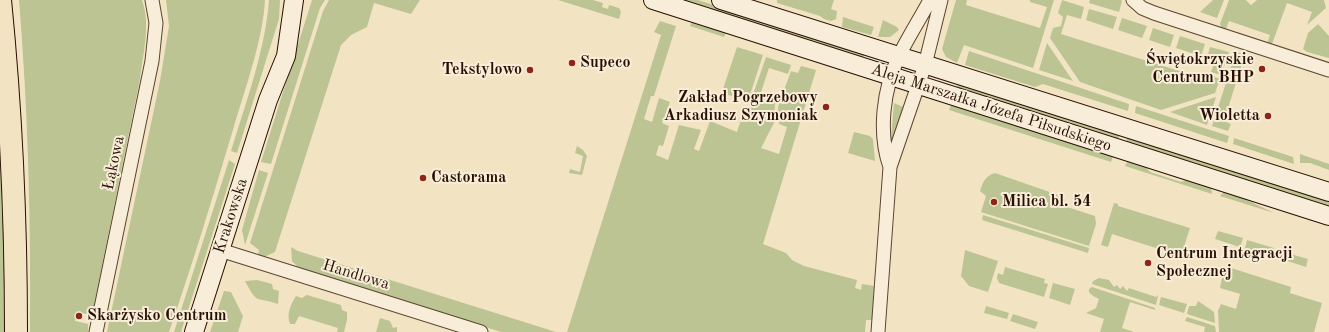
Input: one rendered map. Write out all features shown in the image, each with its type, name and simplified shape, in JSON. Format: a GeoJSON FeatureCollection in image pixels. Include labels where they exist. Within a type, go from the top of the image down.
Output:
{"type":"FeatureCollection","features":[{"type":"Feature","properties":{"kind":"highway"},"geometry":{"type":"LineString","coordinates":[[0,0],[10,111],[14,210],[16,332]]}},
{"type":"Feature","properties":{"kind":"street","name":"Łąkowa"},"geometry":{"type":"LineString","coordinates":[[96,332],[152,61],[156,23],[152,0]]}},
{"type":"Feature","properties":{"kind":"street","name":"Krakowska"},"geometry":{"type":"LineString","coordinates":[[268,100],[284,0]]}},
{"type":"Feature","properties":{"kind":"street","name":"Krakowska"},"geometry":{"type":"LineString","coordinates":[[194,332],[268,100],[286,56],[294,0]]}},
{"type":"Feature","properties":{"kind":"street"},"geometry":{"type":"LineString","coordinates":[[286,56],[307,0]]}},
{"type":"Feature","properties":{"kind":"street","name":"Aleja Marszałka Józefa Piłsudskiego"},"geometry":{"type":"LineString","coordinates":[[653,0],[1329,216]]}},
{"type":"Feature","properties":{"kind":"street","name":"Aleja Marszałka Józefa Piłsudskiego"},"geometry":{"type":"LineString","coordinates":[[721,0],[1329,192]]}},
{"type":"Feature","properties":{"kind":"street"},"geometry":{"type":"LineString","coordinates":[[890,167],[884,151],[883,132],[886,97],[898,57],[930,0]]}},
{"type":"Feature","properties":{"kind":"street"},"geometry":{"type":"LineString","coordinates":[[878,332],[890,167],[925,65],[941,0]]}},
{"type":"Feature","properties":{"kind":"street"},"geometry":{"type":"LineString","coordinates":[[1133,0],[1148,11],[1329,70]]}},
{"type":"Feature","properties":{"kind":"street","name":"Handlowa"},"geometry":{"type":"LineString","coordinates":[[220,250],[481,332]]}},
{"type":"Feature","properties":{"kind":"green space"},"geometry":{"type":"Polygon","coordinates":[[[19,0],[142,0],[145,10],[146,40],[140,79],[92,315],[76,312],[75,321],[88,324],[88,332],[30,332],[28,166],[25,83],[19,0]]]}},
{"type":"Feature","properties":{"kind":"green space"},"geometry":{"type":"Polygon","coordinates":[[[166,0],[265,0],[264,15],[258,46],[249,78],[169,332],[107,332],[160,81],[169,26],[166,0]]]}},
{"type":"Feature","properties":{"kind":"green space"},"geometry":{"type":"Polygon","coordinates":[[[269,0],[280,0],[279,19],[237,153],[231,151],[249,95],[259,57],[267,19],[269,0]]]}},
{"type":"Feature","properties":{"kind":"green space"},"geometry":{"type":"Polygon","coordinates":[[[312,0],[325,0],[320,8],[271,164],[261,162],[312,0]]]}},
{"type":"Feature","properties":{"kind":"green space"},"geometry":{"type":"Polygon","coordinates":[[[329,0],[420,0],[411,14],[374,3],[367,27],[351,35],[341,45],[275,252],[264,257],[258,255],[259,250],[250,243],[323,11],[329,0]]]}},
{"type":"Feature","properties":{"kind":"green space"},"geometry":{"type":"Polygon","coordinates":[[[558,0],[593,0],[603,3],[602,7],[608,9],[609,5],[619,8],[621,12],[619,19],[558,0]]]}},
{"type":"Feature","properties":{"kind":"green space"},"geometry":{"type":"Polygon","coordinates":[[[678,0],[698,0],[865,53],[863,58],[678,0]]]}},
{"type":"Feature","properties":{"kind":"green space"},"geometry":{"type":"Polygon","coordinates":[[[777,0],[834,0],[831,9],[837,11],[836,19],[831,21],[824,19],[820,16],[777,3],[777,0]]]}},
{"type":"Feature","properties":{"kind":"green space"},"geometry":{"type":"Polygon","coordinates":[[[956,0],[967,0],[966,5],[1040,28],[1047,7],[1030,2],[1030,0],[1054,0],[1033,68],[964,45],[957,63],[946,57],[942,49],[956,0]]]}},
{"type":"Feature","properties":{"kind":"green space"},"geometry":{"type":"Polygon","coordinates":[[[1062,0],[1084,7],[1081,19],[1067,15],[1061,34],[1208,80],[1210,75],[1220,79],[1215,93],[1161,110],[1080,82],[1050,38],[1053,28],[1061,26],[1063,17],[1058,13],[1062,0]]]}},
{"type":"Feature","properties":{"kind":"green space"},"geometry":{"type":"Polygon","coordinates":[[[1090,0],[1122,1],[1119,12],[1089,3],[1090,0]]]}},
{"type":"Feature","properties":{"kind":"green space"},"geometry":{"type":"Polygon","coordinates":[[[1213,0],[1224,0],[1217,18],[1200,12],[1213,0]]]}},
{"type":"Feature","properties":{"kind":"green space"},"geometry":{"type":"Polygon","coordinates":[[[1229,0],[1246,0],[1251,5],[1257,0],[1324,0],[1326,8],[1307,25],[1312,12],[1287,3],[1272,44],[1267,44],[1270,35],[1229,21],[1226,29],[1221,27],[1220,24],[1229,0]]]}},
{"type":"Feature","properties":{"kind":"green space"},"geometry":{"type":"Polygon","coordinates":[[[1089,9],[1117,17],[1113,29],[1086,20],[1089,9]]]}},
{"type":"Feature","properties":{"kind":"green space"},"geometry":{"type":"Polygon","coordinates":[[[843,17],[874,27],[871,35],[842,27],[843,17]]]}},
{"type":"Feature","properties":{"kind":"green space"},"geometry":{"type":"Polygon","coordinates":[[[1122,18],[1147,26],[1142,38],[1118,30],[1122,18]]]}},
{"type":"Feature","properties":{"kind":"green space"},"geometry":{"type":"Polygon","coordinates":[[[883,20],[897,27],[899,30],[890,37],[878,37],[883,20]]]}},
{"type":"Feature","properties":{"kind":"green space"},"geometry":{"type":"Polygon","coordinates":[[[660,21],[676,26],[654,96],[651,96],[644,119],[652,122],[659,98],[670,102],[662,123],[669,126],[663,146],[659,145],[656,155],[668,160],[679,125],[701,130],[694,149],[699,151],[710,121],[737,132],[745,108],[748,109],[766,57],[791,65],[788,74],[769,68],[759,98],[775,103],[774,123],[761,148],[779,154],[787,127],[779,124],[778,107],[791,71],[798,73],[801,66],[816,70],[763,244],[786,253],[792,260],[804,266],[857,280],[855,288],[861,290],[862,284],[874,286],[872,320],[866,320],[865,332],[567,332],[661,35],[654,32],[660,21]]]}},
{"type":"Feature","properties":{"kind":"green space"},"geometry":{"type":"Polygon","coordinates":[[[692,22],[726,32],[724,37],[690,26],[692,22]]]}},
{"type":"Feature","properties":{"kind":"green space"},"geometry":{"type":"Polygon","coordinates":[[[1318,24],[1329,36],[1329,58],[1307,52],[1303,49],[1308,33],[1318,24]]]}},
{"type":"Feature","properties":{"kind":"green space"},"geometry":{"type":"Polygon","coordinates":[[[1153,28],[1174,35],[1170,47],[1149,40],[1153,28]]]}},
{"type":"Feature","properties":{"kind":"green space"},"geometry":{"type":"Polygon","coordinates":[[[1180,36],[1205,44],[1201,56],[1176,48],[1180,36]]]}},
{"type":"Feature","properties":{"kind":"green space"},"geometry":{"type":"Polygon","coordinates":[[[1047,43],[1073,81],[1039,70],[1047,43]]]}},
{"type":"Feature","properties":{"kind":"green space"},"geometry":{"type":"Polygon","coordinates":[[[737,47],[763,55],[748,101],[725,94],[723,89],[737,47]]]}},
{"type":"Feature","properties":{"kind":"green space"},"geometry":{"type":"Polygon","coordinates":[[[1210,47],[1229,52],[1221,75],[1211,72],[1215,61],[1207,58],[1210,47]]]}},
{"type":"Feature","properties":{"kind":"green space"},"geometry":{"type":"Polygon","coordinates":[[[969,51],[1129,104],[1128,111],[1043,84],[1035,87],[965,65],[969,51]]]}},
{"type":"Feature","properties":{"kind":"green space"},"geometry":{"type":"Polygon","coordinates":[[[1236,52],[1245,54],[1224,121],[1231,124],[1228,131],[1212,126],[1236,52]]]}},
{"type":"Feature","properties":{"kind":"green space"},"geometry":{"type":"Polygon","coordinates":[[[958,83],[1120,134],[1118,140],[957,88],[958,83]]]}},
{"type":"Feature","properties":{"kind":"green space"},"geometry":{"type":"Polygon","coordinates":[[[1216,97],[1207,125],[1170,112],[1216,97]]]}},
{"type":"Feature","properties":{"kind":"green space"},"geometry":{"type":"Polygon","coordinates":[[[894,103],[903,107],[893,139],[891,139],[894,103]]]}},
{"type":"Feature","properties":{"kind":"green space"},"geometry":{"type":"Polygon","coordinates":[[[952,103],[1114,154],[1111,162],[949,110],[952,103]]]}},
{"type":"Feature","properties":{"kind":"green space"},"geometry":{"type":"Polygon","coordinates":[[[1136,106],[1229,136],[1227,143],[1135,113],[1136,106]]]}},
{"type":"Feature","properties":{"kind":"green space"},"geometry":{"type":"Polygon","coordinates":[[[0,125],[5,203],[6,332],[0,332],[0,125]]]}},
{"type":"Feature","properties":{"kind":"green space"},"geometry":{"type":"Polygon","coordinates":[[[854,132],[870,136],[873,139],[875,161],[848,153],[854,132]]]}},
{"type":"Feature","properties":{"kind":"green space"},"geometry":{"type":"Polygon","coordinates":[[[1128,136],[1329,200],[1329,207],[1126,143],[1128,136]]]}},
{"type":"Feature","properties":{"kind":"green space"},"geometry":{"type":"Polygon","coordinates":[[[1234,138],[1293,157],[1294,164],[1233,144],[1234,138]]]}},
{"type":"Feature","properties":{"kind":"green space"},"geometry":{"type":"Polygon","coordinates":[[[577,146],[583,150],[587,156],[582,175],[569,173],[570,169],[580,172],[583,156],[575,153],[577,146]]]}},
{"type":"Feature","properties":{"kind":"green space"},"geometry":{"type":"Polygon","coordinates":[[[1300,154],[1329,164],[1329,170],[1310,163],[1300,163],[1300,154]]]}},
{"type":"Feature","properties":{"kind":"green space"},"geometry":{"type":"Polygon","coordinates":[[[229,160],[235,164],[181,332],[174,332],[229,160]]]}},
{"type":"Feature","properties":{"kind":"green space"},"geometry":{"type":"Polygon","coordinates":[[[1128,161],[1144,165],[1150,172],[1181,182],[1188,179],[1211,187],[1212,194],[1125,166],[1128,161]]]}},
{"type":"Feature","properties":{"kind":"green space"},"geometry":{"type":"Polygon","coordinates":[[[259,170],[268,173],[245,245],[242,230],[259,170]]]}},
{"type":"Feature","properties":{"kind":"green space"},"geometry":{"type":"Polygon","coordinates":[[[995,173],[1064,197],[1067,207],[1095,216],[1096,224],[1089,246],[981,212],[986,196],[980,191],[983,182],[995,173]]]}},
{"type":"Feature","properties":{"kind":"green space"},"geometry":{"type":"Polygon","coordinates":[[[1225,191],[1228,191],[1274,213],[1220,196],[1225,191]]]}},
{"type":"Feature","properties":{"kind":"green space"},"geometry":{"type":"Polygon","coordinates":[[[1114,203],[1118,204],[1118,206],[1190,228],[1181,256],[1112,234],[1108,247],[1101,245],[1114,203]]]}},
{"type":"Feature","properties":{"kind":"green space"},"geometry":{"type":"Polygon","coordinates":[[[983,215],[1089,248],[1088,253],[982,220],[983,215]]]}},
{"type":"Feature","properties":{"kind":"green space"},"geometry":{"type":"Polygon","coordinates":[[[1218,231],[1243,238],[1240,247],[1215,239],[1218,231]]]}},
{"type":"Feature","properties":{"kind":"green space"},"geometry":{"type":"Polygon","coordinates":[[[1247,240],[1274,248],[1272,257],[1245,248],[1247,240]]]}},
{"type":"Feature","properties":{"kind":"green space"},"geometry":{"type":"Polygon","coordinates":[[[291,247],[298,251],[556,332],[501,332],[299,268],[292,261],[291,247]]]}},
{"type":"Feature","properties":{"kind":"green space"},"geometry":{"type":"Polygon","coordinates":[[[965,250],[998,261],[988,292],[969,286],[961,276],[965,250]]]}},
{"type":"Feature","properties":{"kind":"green space"},"geometry":{"type":"Polygon","coordinates":[[[1280,251],[1308,259],[1306,267],[1278,258],[1280,251]]]}},
{"type":"Feature","properties":{"kind":"green space"},"geometry":{"type":"Polygon","coordinates":[[[1005,267],[1045,279],[1044,283],[1048,284],[1044,297],[999,283],[997,278],[998,273],[1003,275],[1005,267]]]}},
{"type":"Feature","properties":{"kind":"green space"},"geometry":{"type":"Polygon","coordinates":[[[1228,267],[1291,287],[1290,293],[1322,303],[1314,332],[1219,332],[1218,311],[1221,304],[1236,309],[1240,294],[1220,288],[1222,278],[1228,267]]]}},
{"type":"Feature","properties":{"kind":"green space"},"geometry":{"type":"Polygon","coordinates":[[[1099,278],[1109,280],[1114,287],[1117,285],[1120,289],[1123,286],[1127,291],[1129,288],[1156,297],[1158,295],[1156,305],[1092,284],[1093,281],[1099,278]]]}},
{"type":"Feature","properties":{"kind":"green space"},"geometry":{"type":"Polygon","coordinates":[[[257,280],[272,284],[273,289],[279,291],[278,304],[255,297],[245,281],[257,280]]]}},
{"type":"Feature","properties":{"kind":"green space"},"geometry":{"type":"Polygon","coordinates":[[[1053,283],[1075,289],[1070,305],[1049,298],[1053,283]]]}},
{"type":"Feature","properties":{"kind":"green space"},"geometry":{"type":"Polygon","coordinates":[[[1092,287],[1155,308],[1155,310],[1130,302],[1122,328],[1134,332],[1100,332],[1104,319],[1086,313],[1096,308],[1099,299],[1089,292],[1089,289],[1092,287]]]}},
{"type":"Feature","properties":{"kind":"green space"},"geometry":{"type":"Polygon","coordinates":[[[224,291],[231,292],[243,316],[238,332],[210,332],[224,291]]]}},
{"type":"Feature","properties":{"kind":"green space"},"geometry":{"type":"Polygon","coordinates":[[[307,295],[341,305],[342,310],[347,312],[344,332],[337,332],[338,328],[299,316],[295,324],[290,324],[289,313],[294,299],[296,296],[302,298],[307,295]]]}},
{"type":"Feature","properties":{"kind":"green space"},"geometry":{"type":"Polygon","coordinates":[[[1161,297],[1187,304],[1184,313],[1159,305],[1161,297]]]}},
{"type":"Feature","properties":{"kind":"green space"},"geometry":{"type":"Polygon","coordinates":[[[1198,301],[1214,312],[1215,323],[1187,314],[1189,306],[1196,306],[1198,301]]]}},
{"type":"Feature","properties":{"kind":"green space"},"geometry":{"type":"Polygon","coordinates":[[[986,306],[1009,313],[1007,319],[984,313],[986,306]]]}},
{"type":"Feature","properties":{"kind":"green space"},"geometry":{"type":"Polygon","coordinates":[[[1013,314],[1038,322],[1035,329],[1010,321],[1013,314]]]}},
{"type":"Feature","properties":{"kind":"green space"},"geometry":{"type":"Polygon","coordinates":[[[1187,317],[1215,326],[1216,332],[1204,332],[1205,327],[1185,321],[1187,317]]]}},
{"type":"Feature","properties":{"kind":"green space"},"geometry":{"type":"Polygon","coordinates":[[[380,318],[390,321],[393,328],[397,327],[397,332],[376,332],[380,318]]]}},
{"type":"Feature","properties":{"kind":"place","name":"Supeco"},"geometry":{"type":"Point","coordinates":[572,63]}},
{"type":"Feature","properties":{"kind":"place","name":"Świętokrzyskie Centrum BHP"},"geometry":{"type":"Point","coordinates":[1262,69]}},
{"type":"Feature","properties":{"kind":"place","name":"Tekstylowo"},"geometry":{"type":"Point","coordinates":[530,70]}},
{"type":"Feature","properties":{"kind":"place","name":"Zakład Pogrzebowy Arkadiusz Szymoniak"},"geometry":{"type":"Point","coordinates":[826,107]}},
{"type":"Feature","properties":{"kind":"place","name":"Wioletta"},"geometry":{"type":"Point","coordinates":[1268,116]}},
{"type":"Feature","properties":{"kind":"place","name":"Castorama"},"geometry":{"type":"Point","coordinates":[423,178]}},
{"type":"Feature","properties":{"kind":"place","name":"Milica bl. 54"},"geometry":{"type":"Point","coordinates":[994,202]}},
{"type":"Feature","properties":{"kind":"place","name":"Centrum Integracji Społecznej"},"geometry":{"type":"Point","coordinates":[1148,263]}},
{"type":"Feature","properties":{"kind":"place","name":"Skarżysko Centrum"},"geometry":{"type":"Point","coordinates":[79,316]}}]}
